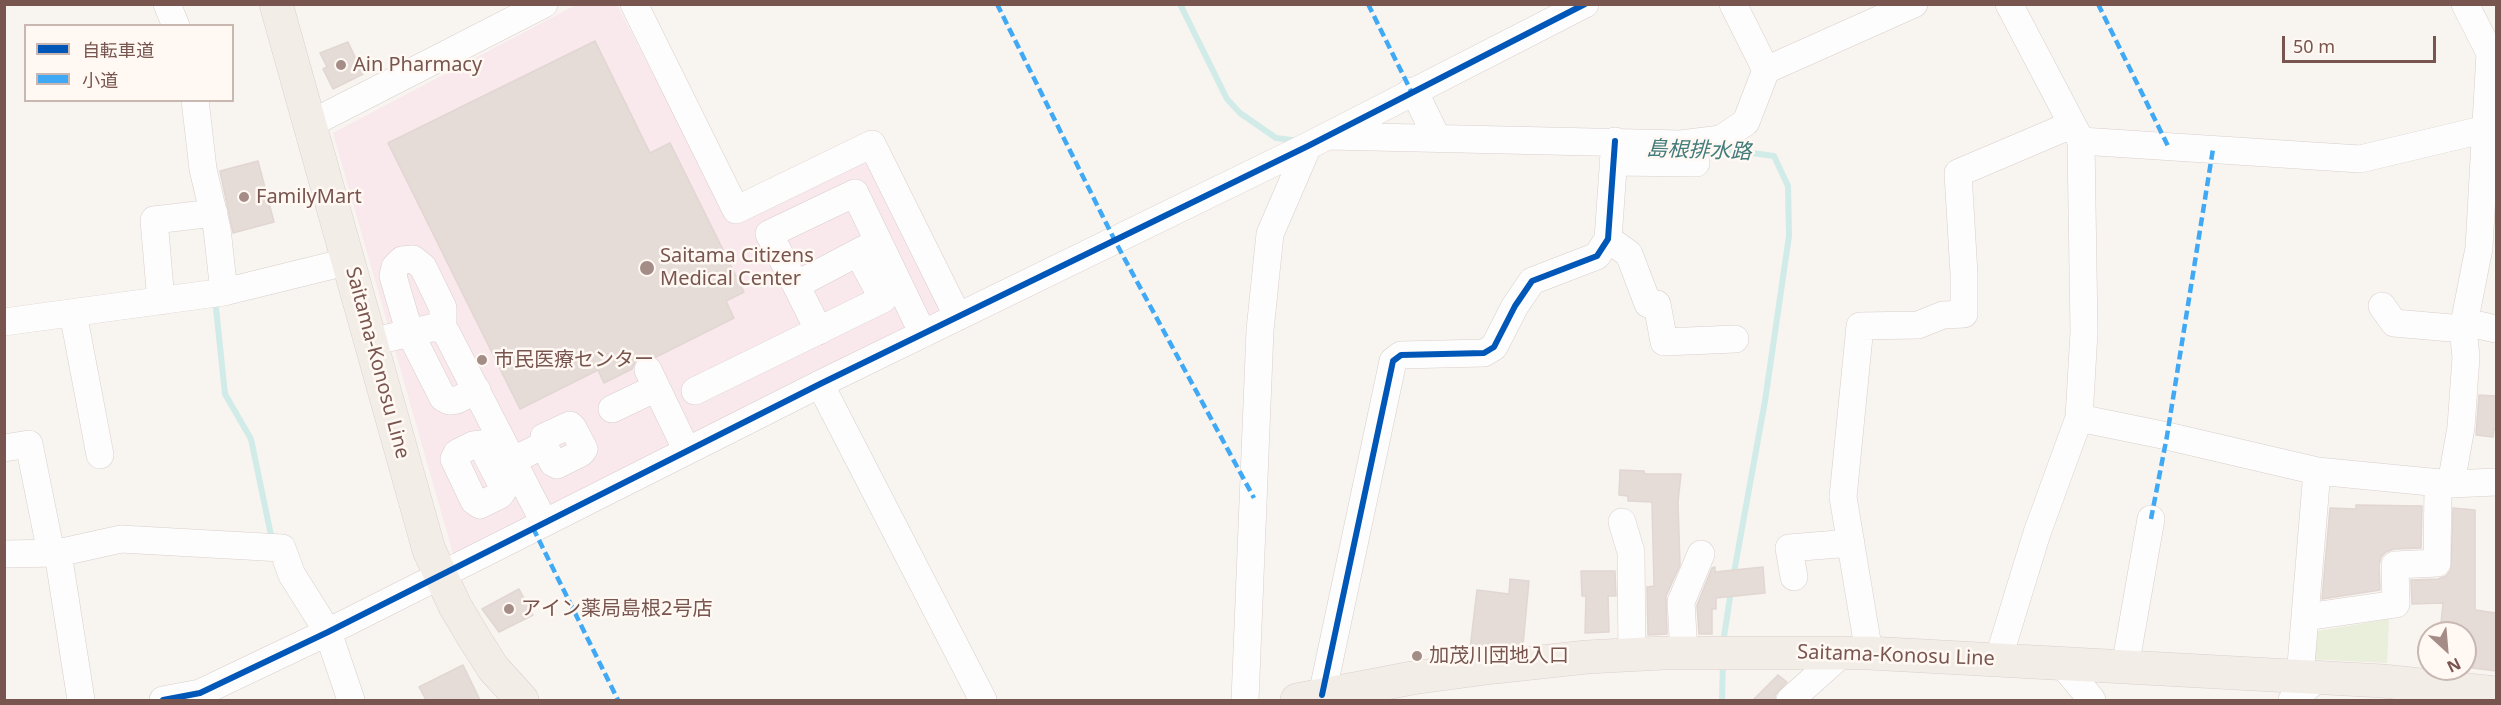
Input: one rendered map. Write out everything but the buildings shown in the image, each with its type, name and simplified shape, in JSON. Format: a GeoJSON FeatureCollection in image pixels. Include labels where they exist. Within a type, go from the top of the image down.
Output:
{"type":"FeatureCollection","features":[{"type":"Feature","properties":{"kind":"main road","name":"Saitama-Konosu Line"},"geometry":{"type":"LineString","coordinates":[[276,4],[350,261],[421,524],[440,575],[474,638],[493,668],[522,700]]}},
{"type":"Feature","properties":{"kind":"main road","name":"Saitama-Konosu Line"},"geometry":{"type":"LineString","coordinates":[[1309,698],[1412,678],[1587,657],[1684,653],[1857,652],[2125,667],[2383,691],[2496,693]]}},
{"type":"Feature","properties":{"kind":"street"},"geometry":{"type":"LineString","coordinates":[[167,4],[175,24]]}},
{"type":"Feature","properties":{"kind":"street"},"geometry":{"type":"LineString","coordinates":[[310,124],[544,4]]}},
{"type":"Feature","properties":{"kind":"street"},"geometry":{"type":"LineString","coordinates":[[634,4],[736,210],[872,144],[958,317]]}},
{"type":"Feature","properties":{"kind":"street"},"geometry":{"type":"LineString","coordinates":[[163,700],[200,693],[328,632],[820,384],[1317,141],[1585,4]]}},
{"type":"Feature","properties":{"kind":"street"},"geometry":{"type":"LineString","coordinates":[[1734,4],[1766,70]]}},
{"type":"Feature","properties":{"kind":"street"},"geometry":{"type":"LineString","coordinates":[[1614,152],[1721,139],[1746,122],[1766,70],[1914,4]]}},
{"type":"Feature","properties":{"kind":"street"},"geometry":{"type":"LineString","coordinates":[[1998,660],[2037,533],[2079,418],[2084,332],[2076,133],[2009,4]]}},
{"type":"Feature","properties":{"kind":"street"},"geometry":{"type":"LineString","coordinates":[[2306,617],[2396,604],[2395,565],[2437,563],[2445,483],[2461,427],[2466,357],[2464,326],[2479,248],[2493,52],[2465,4]]}},
{"type":"Feature","properties":{"kind":"street"},"geometry":{"type":"LineString","coordinates":[[1411,92],[1417,97],[1437,138]]}},
{"type":"Feature","properties":{"kind":"street"},"geometry":{"type":"LineString","coordinates":[[195,102],[203,170],[214,213],[224,292]]}},
{"type":"Feature","properties":{"kind":"street"},"geometry":{"type":"LineString","coordinates":[[1790,700],[1857,652],[1851,543],[1843,497],[1860,326],[1918,325],[1942,315],[1964,314],[1958,173],[2076,133],[2360,159],[2486,129]]}},
{"type":"Feature","properties":{"kind":"street"},"geometry":{"type":"LineString","coordinates":[[1317,141],[1437,138],[1614,152],[1696,163]]}},
{"type":"Feature","properties":{"kind":"street"},"geometry":{"type":"LineString","coordinates":[[1245,700],[1260,330],[1270,234],[1317,141]]}},
{"type":"Feature","properties":{"kind":"street"},"geometry":{"type":"LineString","coordinates":[[1309,698],[1393,361],[1401,355],[1484,354],[1494,347],[1515,306],[1532,281],[1597,256],[1608,239],[1614,152]]}},
{"type":"Feature","properties":{"kind":"street"},"geometry":{"type":"LineString","coordinates":[[695,391],[819,331],[882,299],[855,193],[769,234],[819,331]]}},
{"type":"Feature","properties":{"kind":"street"},"geometry":{"type":"LineString","coordinates":[[161,301],[154,220],[214,213]]}},
{"type":"Feature","properties":{"kind":"street"},"geometry":{"type":"LineString","coordinates":[[1608,239],[1629,254],[1648,304],[1657,304],[1664,342],[1735,339]]}},
{"type":"Feature","properties":{"kind":"street"},"geometry":{"type":"LineString","coordinates":[[868,248],[923,334]]}},
{"type":"Feature","properties":{"kind":"street"},"geometry":{"type":"LineString","coordinates":[[796,285],[868,248]]}},
{"type":"Feature","properties":{"kind":"street"},"geometry":{"type":"LineString","coordinates":[[443,329],[443,308],[423,267],[416,260],[405,259],[395,267],[393,276],[410,333],[443,398],[449,401],[457,400],[477,390]]}},
{"type":"Feature","properties":{"kind":"street"},"geometry":{"type":"LineString","coordinates":[[4,322],[224,292],[350,261]]}},
{"type":"Feature","properties":{"kind":"street"},"geometry":{"type":"LineString","coordinates":[[2382,306],[2394,323],[2496,329]]}},
{"type":"Feature","properties":{"kind":"street"},"geometry":{"type":"LineString","coordinates":[[73,313],[100,455]]}},
{"type":"Feature","properties":{"kind":"street"},"geometry":{"type":"LineString","coordinates":[[371,342],[435,327],[443,329],[448,334],[477,390],[504,465],[544,522]]}},
{"type":"Feature","properties":{"kind":"street"},"geometry":{"type":"LineString","coordinates":[[612,409],[652,379],[687,451]]}},
{"type":"Feature","properties":{"kind":"street"},"geometry":{"type":"LineString","coordinates":[[820,384],[983,700]]}},
{"type":"Feature","properties":{"kind":"street"},"geometry":{"type":"LineString","coordinates":[[2079,418],[2318,471],[2445,483],[2496,482]]}},
{"type":"Feature","properties":{"kind":"street"},"geometry":{"type":"LineString","coordinates":[[4,448],[29,444],[54,553],[81,700]]}},
{"type":"Feature","properties":{"kind":"street"},"geometry":{"type":"LineString","coordinates":[[504,465],[544,445]]}},
{"type":"Feature","properties":{"kind":"street"},"geometry":{"type":"LineString","coordinates":[[2303,685],[2318,471]]}},
{"type":"Feature","properties":{"kind":"street"},"geometry":{"type":"LineString","coordinates":[[2125,667],[2151,519]]}},
{"type":"Feature","properties":{"kind":"street"},"geometry":{"type":"LineString","coordinates":[[1622,522],[1632,552],[1632,655]]}},
{"type":"Feature","properties":{"kind":"street"},"geometry":{"type":"LineString","coordinates":[[4,554],[54,553],[121,539],[282,548],[292,575],[328,632],[351,700]]}},
{"type":"Feature","properties":{"kind":"street"},"geometry":{"type":"LineString","coordinates":[[1794,577],[1789,548],[1851,543]]}},
{"type":"Feature","properties":{"kind":"street"},"geometry":{"type":"LineString","coordinates":[[1684,653],[1681,602],[1701,554]]}},
{"type":"Feature","properties":{"kind":"street"},"geometry":{"type":"LineString","coordinates":[[2062,664],[2092,700]]}},
{"type":"Feature","properties":{"kind":"shaded area","name":"Saitama Citizens Medical Center"},"geometry":{"type":"Polygon","coordinates":[[[576,5],[617,5],[731,223],[868,155],[944,314],[454,557],[333,133],[576,5]]]}},
{"type":"Feature","properties":{"kind":"green space"},"geometry":{"type":"Polygon","coordinates":[[[2389,619],[2387,663],[2311,659],[2312,632],[2389,619]]]}},
{"type":"Feature","properties":{"kind":"waterway","name":"島根排水路"},"geometry":{"type":"LineString","coordinates":[[1180,4],[1227,99],[1240,113],[1276,138],[1299,141]]}},
{"type":"Feature","properties":{"kind":"waterway","name":"島根排水路"},"geometry":{"type":"LineString","coordinates":[[1722,149],[1774,156],[1788,186],[1789,236],[1765,401],[1733,578]]}},
{"type":"Feature","properties":{"kind":"waterway"},"geometry":{"type":"LineString","coordinates":[[215,299],[225,394],[251,439],[272,540]]}},
{"type":"Feature","properties":{"kind":"waterway","name":"島根排水路"},"geometry":{"type":"LineString","coordinates":[[1723,643],[1731,591]]}},
{"type":"Feature","properties":{"kind":"waterway","name":"島根排水路"},"geometry":{"type":"LineString","coordinates":[[1722,700],[1723,662]]}},
{"type":"Feature","properties":{"kind":"marked path"},"geometry":{"type":"LineString","coordinates":[[997,4],[1115,241],[1254,498]]}},
{"type":"Feature","properties":{"kind":"marked path"},"geometry":{"type":"LineString","coordinates":[[1368,4],[1411,91]]}},
{"type":"Feature","properties":{"kind":"marked path"},"geometry":{"type":"LineString","coordinates":[[2098,4],[2168,146]]}},
{"type":"Feature","properties":{"kind":"marked path"},"geometry":{"type":"LineString","coordinates":[[2151,519],[2167,436],[2213,149]]}},
{"type":"Feature","properties":{"kind":"marked path"},"geometry":{"type":"LineString","coordinates":[[533,528],[618,700]]}},
{"type":"Feature","properties":{"kind":"cycle path"},"geometry":{"type":"LineString","coordinates":[[163,700],[200,693],[328,632],[820,384],[1308,146],[1585,4]]}},
{"type":"Feature","properties":{"kind":"cycle path"},"geometry":{"type":"LineString","coordinates":[[1322,695],[1393,361],[1401,355],[1484,353],[1494,347],[1515,306],[1532,281],[1597,256],[1608,239],[1615,141]]}},
{"type":"Feature","properties":{"kind":"place","name":"Ain Pharmacy"},"geometry":{"type":"Point","coordinates":[341,65]}},
{"type":"Feature","properties":{"kind":"place","name":"FamilyMart"},"geometry":{"type":"Point","coordinates":[244,197]}},
{"type":"Feature","properties":{"kind":"place","name":"Saitama Citizens Medical Center"},"geometry":{"type":"Point","coordinates":[647,268]}},
{"type":"Feature","properties":{"kind":"place","name":"市民医療センター"},"geometry":{"type":"Point","coordinates":[482,360]}},
{"type":"Feature","properties":{"kind":"place","name":"アイン薬局島根2号店"},"geometry":{"type":"Point","coordinates":[509,609]}},
{"type":"Feature","properties":{"kind":"place","name":"加茂川団地入口"},"geometry":{"type":"Point","coordinates":[1417,656]}}]}
